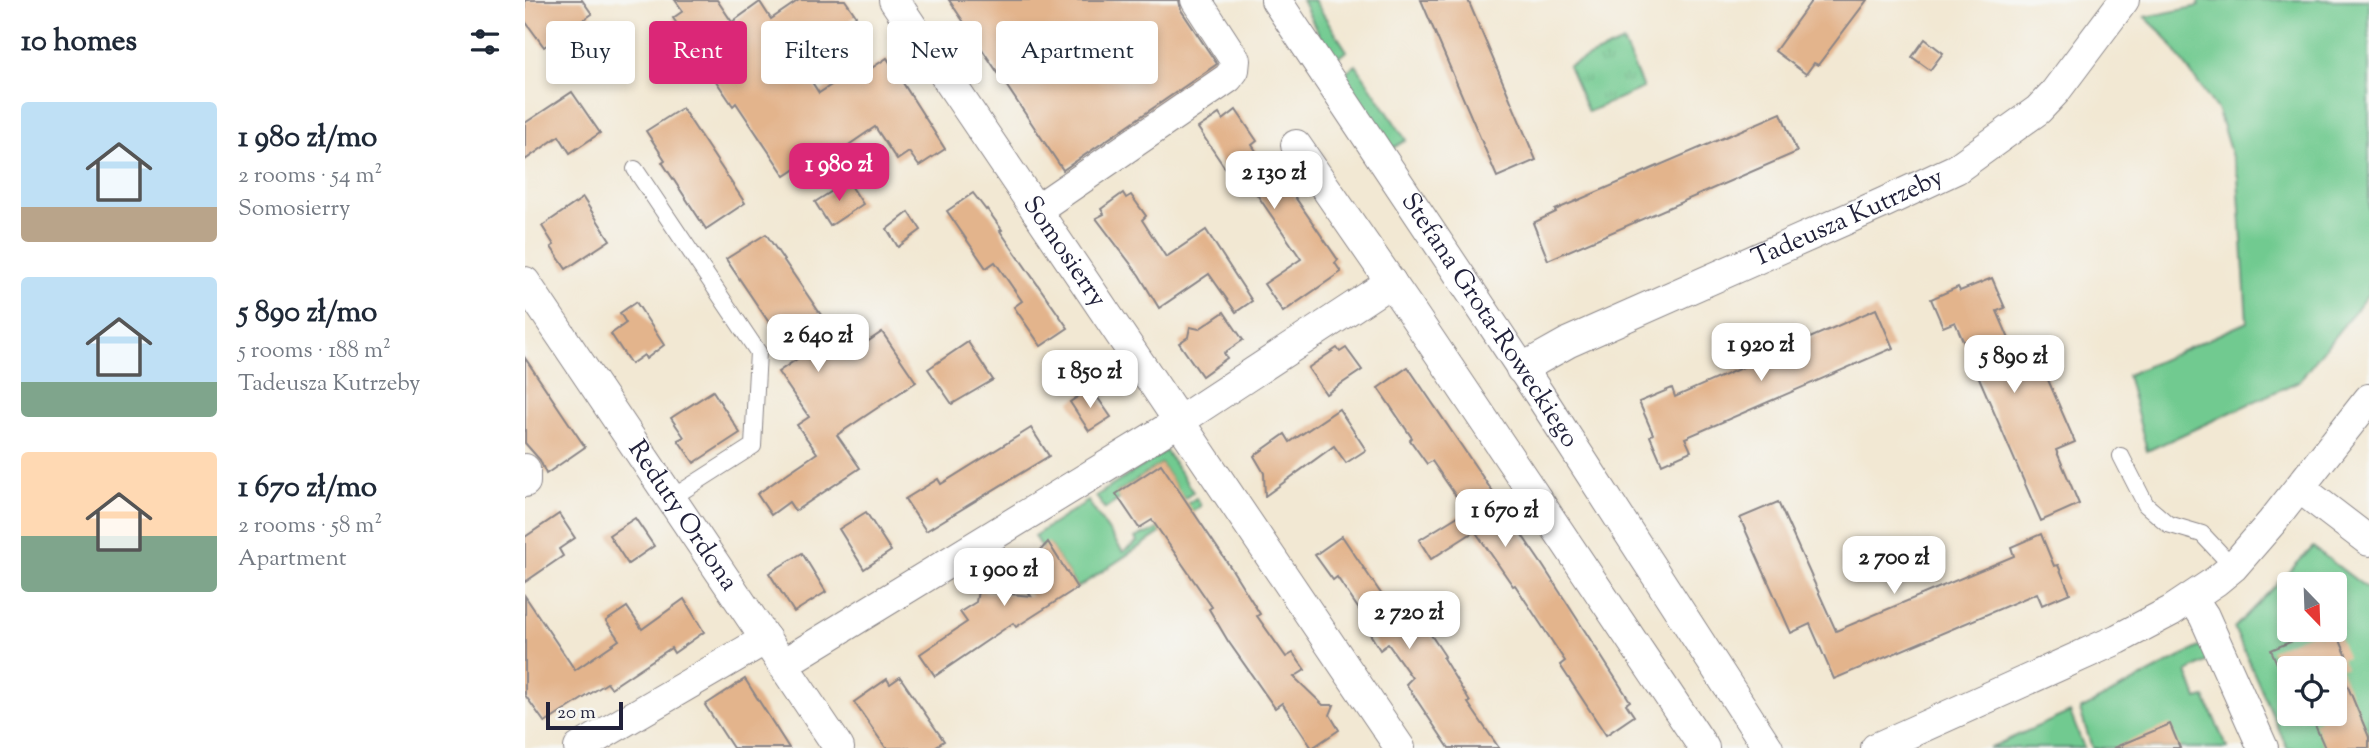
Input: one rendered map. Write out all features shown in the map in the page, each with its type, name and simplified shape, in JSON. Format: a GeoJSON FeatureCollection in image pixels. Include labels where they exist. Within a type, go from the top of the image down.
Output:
{"type":"FeatureCollection","features":[{"type":"Feature","properties":{"kind":"street","name":"Somosierry"},"geometry":{"type":"LineString","coordinates":[[894,0],[1400,748]]}},
{"type":"Feature","properties":{"kind":"street"},"geometry":{"type":"LineString","coordinates":[[1036,210],[1228,78],[1234,70],[1235,60],[1196,0]]}},
{"type":"Feature","properties":{"kind":"street","name":"Stefana Grota-Roweckiego"},"geometry":{"type":"LineString","coordinates":[[1276,0],[1768,748]]}},
{"type":"Feature","properties":{"kind":"street","name":"Tadeusza Kutrzeby"},"geometry":{"type":"LineString","coordinates":[[1521,369],[1569,342],[1956,169],[2038,110],[2055,92],[2124,0]]}},
{"type":"Feature","properties":{"kind":"street"},"geometry":{"type":"LineString","coordinates":[[1296,145],[1705,748]]}},
{"type":"Feature","properties":{"kind":"street"},"geometry":{"type":"LineString","coordinates":[[783,664],[1178,422],[1391,282]]}},
{"type":"Feature","properties":{"kind":"street","name":"Reduty Ordona"},"geometry":{"type":"LineString","coordinates":[[527,290],[839,748]]}},
{"type":"Feature","properties":{"kind":"street"},"geometry":{"type":"LineString","coordinates":[[1877,748],[2118,639],[2192,598],[2233,567],[2301,489],[2369,399]]}},
{"type":"Feature","properties":{"kind":"street"},"geometry":{"type":"LineString","coordinates":[[525,469],[525,482]]}},
{"type":"Feature","properties":{"kind":"street"},"geometry":{"type":"LineString","coordinates":[[2301,489],[2369,541]]}},
{"type":"Feature","properties":{"kind":"street"},"geometry":{"type":"LineString","coordinates":[[2192,598],[2204,616],[2263,748]]}},
{"type":"Feature","properties":{"kind":"street"},"geometry":{"type":"LineString","coordinates":[[579,748],[766,639]]}},
{"type":"Feature","properties":{"kind":"lane"},"geometry":{"type":"LineString","coordinates":[[635,169],[758,352],[753,446],[670,499]]}},
{"type":"Feature","properties":{"kind":"lane"},"geometry":{"type":"LineString","coordinates":[[2121,456],[2146,505],[2168,524],[2202,534],[2233,567]]}},
{"type":"Feature","properties":{"kind":"green space"},"geometry":{"type":"Polygon","coordinates":[[[1302,0],[1314,0],[1347,51],[1332,61],[1302,0]]]}},
{"type":"Feature","properties":{"kind":"green space"},"geometry":{"type":"Polygon","coordinates":[[[2200,0],[2369,0],[2369,293],[2299,381],[2147,451],[2127,375],[2247,322],[2238,177],[2218,111],[2163,34],[2145,17],[2199,6],[2200,0]]]}},
{"type":"Feature","properties":{"kind":"green space"},"geometry":{"type":"Polygon","coordinates":[[[1623,42],[1643,88],[1588,112],[1568,66],[1623,42]]]}},
{"type":"Feature","properties":{"kind":"green space"},"geometry":{"type":"Polygon","coordinates":[[[1356,65],[1406,140],[1390,150],[1341,75],[1356,65]]]}},
{"type":"Feature","properties":{"kind":"green space"},"geometry":{"type":"Polygon","coordinates":[[[1166,451],[1193,492],[1184,499],[1161,464],[1117,493],[1120,499],[1105,509],[1096,496],[1166,451]]]}},
{"type":"Feature","properties":{"kind":"green space"},"geometry":{"type":"Polygon","coordinates":[[[1196,498],[1201,506],[1077,588],[1049,544],[1042,549],[1034,536],[1088,501],[1123,552],[1137,542],[1135,538],[1151,533],[1196,498]]]}},
{"type":"Feature","properties":{"kind":"green space"},"geometry":{"type":"Polygon","coordinates":[[[2313,547],[2346,572],[2289,572],[2313,547]]]}},
{"type":"Feature","properties":{"kind":"green space"},"geometry":{"type":"Polygon","coordinates":[[[2347,573],[2369,590],[2369,748],[2287,748],[2277,726],[2347,726],[2347,656],[2277,656],[2277,725],[2234,628],[2277,584],[2277,642],[2347,642],[2347,573]]]}},
{"type":"Feature","properties":{"kind":"green space"},"geometry":{"type":"Polygon","coordinates":[[[2203,645],[2212,659],[2187,672],[2197,699],[2205,697],[2227,748],[2092,748],[2080,710],[2203,645]]]}},
{"type":"Feature","properties":{"kind":"green space"},"geometry":{"type":"Polygon","coordinates":[[[2070,712],[2084,748],[1989,748],[2070,712]]]}},
{"type":"Feature","properties":{"kind":"building"},"geometry":{"type":"Polygon","coordinates":[[[525,0],[582,0],[592,14],[582,21],[546,21],[544,47],[525,21],[525,0]]]}},
{"type":"Feature","properties":{"kind":"building"},"geometry":{"type":"Polygon","coordinates":[[[675,0],[717,0],[731,21],[675,21],[673,18],[683,11],[675,0]]]}},
{"type":"Feature","properties":{"kind":"building"},"geometry":{"type":"Polygon","coordinates":[[[799,0],[845,0],[856,16],[849,21],[761,21],[761,84],[813,84],[819,93],[833,84],[873,84],[873,67],[887,58],[887,84],[904,84],[945,149],[919,166],[909,152],[897,160],[875,127],[818,166],[812,158],[785,176],[736,103],[733,106],[718,84],[747,84],[747,21],[733,21],[760,2],[771,19],[799,0]]]}},
{"type":"Feature","properties":{"kind":"building"},"geometry":{"type":"Polygon","coordinates":[[[949,0],[1179,0],[1181,10],[1217,64],[1063,170],[1005,84],[1158,84],[1158,21],[996,21],[996,70],[982,49],[982,21],[963,21],[949,0]]]}},
{"type":"Feature","properties":{"kind":"building"},"geometry":{"type":"Polygon","coordinates":[[[1421,0],[1468,0],[1536,160],[1497,177],[1421,0]]]}},
{"type":"Feature","properties":{"kind":"building"},"geometry":{"type":"Polygon","coordinates":[[[1812,0],[1867,0],[1818,65],[1814,63],[1806,74],[1775,51],[1812,0]]]}},
{"type":"Feature","properties":{"kind":"building"},"geometry":{"type":"Polygon","coordinates":[[[1925,39],[1943,53],[1930,70],[1912,57],[1925,39]]]}},
{"type":"Feature","properties":{"kind":"building"},"geometry":{"type":"Polygon","coordinates":[[[572,92],[600,133],[570,153],[559,136],[525,160],[525,123],[572,92]]]}},
{"type":"Feature","properties":{"kind":"building"},"geometry":{"type":"Polygon","coordinates":[[[682,108],[745,203],[706,229],[662,162],[665,160],[646,131],[682,108]]]}},
{"type":"Feature","properties":{"kind":"building"},"geometry":{"type":"Polygon","coordinates":[[[1236,110],[1257,141],[1252,145],[1281,188],[1286,184],[1338,260],[1335,263],[1341,272],[1283,312],[1264,284],[1301,259],[1243,174],[1233,180],[1198,128],[1219,114],[1223,120],[1236,110]]]}},
{"type":"Feature","properties":{"kind":"building"},"geometry":{"type":"Polygon","coordinates":[[[1781,113],[1797,152],[1548,260],[1533,223],[1556,212],[1555,210],[1781,113]]]}},
{"type":"Feature","properties":{"kind":"building"},"geometry":{"type":"Polygon","coordinates":[[[848,181],[863,204],[830,226],[815,202],[848,181]]]}},
{"type":"Feature","properties":{"kind":"building"},"geometry":{"type":"Polygon","coordinates":[[[973,193],[1002,230],[1000,231],[1068,328],[1041,346],[1014,307],[1022,301],[995,262],[986,268],[947,211],[973,193]]]}},
{"type":"Feature","properties":{"kind":"building"},"geometry":{"type":"Polygon","coordinates":[[[1123,193],[1126,198],[1131,195],[1146,216],[1142,220],[1166,257],[1206,230],[1252,301],[1236,312],[1209,274],[1159,308],[1139,275],[1096,218],[1104,214],[1101,209],[1123,193]]]}},
{"type":"Feature","properties":{"kind":"building"},"geometry":{"type":"Polygon","coordinates":[[[583,198],[610,240],[566,269],[551,247],[554,245],[542,226],[583,198]]]}},
{"type":"Feature","properties":{"kind":"building"},"geometry":{"type":"Polygon","coordinates":[[[909,212],[921,230],[898,247],[887,229],[909,212]]]}},
{"type":"Feature","properties":{"kind":"building"},"geometry":{"type":"Polygon","coordinates":[[[766,234],[834,334],[847,325],[861,346],[882,332],[916,382],[837,435],[860,468],[795,511],[789,502],[771,515],[757,494],[817,453],[797,425],[809,417],[778,372],[797,359],[726,259],[766,234]]]}},
{"type":"Feature","properties":{"kind":"building"},"geometry":{"type":"Polygon","coordinates":[[[1992,278],[2005,308],[1997,311],[2018,360],[2036,352],[2075,442],[2056,450],[2079,504],[2041,521],[1955,322],[1943,327],[1931,299],[1958,287],[1960,291],[1992,278]]]}},
{"type":"Feature","properties":{"kind":"building"},"geometry":{"type":"Polygon","coordinates":[[[636,302],[664,345],[646,359],[644,355],[631,364],[611,334],[626,323],[620,313],[636,302]]]}},
{"type":"Feature","properties":{"kind":"building"},"geometry":{"type":"Polygon","coordinates":[[[1876,309],[1893,348],[1685,438],[1691,451],[1662,464],[1639,402],[1672,388],[1675,397],[1876,309]]]}},
{"type":"Feature","properties":{"kind":"building"},"geometry":{"type":"Polygon","coordinates":[[[1224,312],[1243,340],[1224,353],[1227,358],[1202,376],[1179,343],[1188,337],[1190,327],[1199,329],[1224,312]]]}},
{"type":"Feature","properties":{"kind":"building"},"geometry":{"type":"Polygon","coordinates":[[[968,342],[993,380],[952,404],[928,369],[968,342]]]}},
{"type":"Feature","properties":{"kind":"building"},"geometry":{"type":"Polygon","coordinates":[[[1337,348],[1340,352],[1346,348],[1362,370],[1326,394],[1308,368],[1337,348]]]}},
{"type":"Feature","properties":{"kind":"building"},"geometry":{"type":"Polygon","coordinates":[[[525,358],[585,447],[546,474],[540,460],[525,443],[525,358]]]}},
{"type":"Feature","properties":{"kind":"building"},"geometry":{"type":"Polygon","coordinates":[[[1408,367],[1543,566],[1630,701],[1626,704],[1634,716],[1606,735],[1560,665],[1565,661],[1515,585],[1513,586],[1475,531],[1431,559],[1419,540],[1466,511],[1432,461],[1427,464],[1378,388],[1408,367]]]}},
{"type":"Feature","properties":{"kind":"building"},"geometry":{"type":"Polygon","coordinates":[[[1091,388],[1111,417],[1089,431],[1070,402],[1091,388]]]}},
{"type":"Feature","properties":{"kind":"building"},"geometry":{"type":"Polygon","coordinates":[[[713,391],[740,433],[694,463],[678,440],[684,437],[671,418],[713,391]]]}},
{"type":"Feature","properties":{"kind":"building"},"geometry":{"type":"Polygon","coordinates":[[[1339,409],[1366,450],[1346,463],[1334,446],[1265,496],[1264,473],[1254,456],[1285,434],[1290,442],[1339,409]]]}},
{"type":"Feature","properties":{"kind":"building"},"geometry":{"type":"Polygon","coordinates":[[[1031,428],[1049,456],[926,531],[905,499],[938,479],[941,484],[1031,428]]]}},
{"type":"Feature","properties":{"kind":"building"},"geometry":{"type":"Polygon","coordinates":[[[1161,464],[1233,571],[1260,614],[1257,616],[1286,657],[1293,653],[1305,670],[1294,677],[1323,705],[1334,705],[1330,715],[1339,730],[1312,748],[1282,703],[1275,708],[1228,641],[1209,609],[1212,607],[1152,520],[1139,528],[1116,494],[1161,464]]]}},
{"type":"Feature","properties":{"kind":"building"},"geometry":{"type":"Polygon","coordinates":[[[1778,502],[1836,631],[2014,556],[2011,547],[2041,534],[2054,566],[2058,565],[2070,593],[2042,605],[2037,593],[1834,679],[1810,624],[1791,633],[1740,518],[1778,502]]]}},
{"type":"Feature","properties":{"kind":"building"},"geometry":{"type":"Polygon","coordinates":[[[866,512],[891,551],[864,569],[839,529],[866,512]]]}},
{"type":"Feature","properties":{"kind":"building"},"geometry":{"type":"Polygon","coordinates":[[[559,514],[575,538],[559,549],[563,556],[525,582],[525,537],[559,514]]]}},
{"type":"Feature","properties":{"kind":"building"},"geometry":{"type":"Polygon","coordinates":[[[635,518],[654,546],[628,564],[609,535],[635,518]]]}},
{"type":"Feature","properties":{"kind":"building"},"geometry":{"type":"Polygon","coordinates":[[[1342,536],[1386,601],[1396,595],[1413,621],[1419,617],[1445,656],[1443,658],[1470,702],[1468,703],[1499,748],[1449,748],[1406,684],[1412,678],[1388,644],[1380,650],[1370,634],[1361,629],[1360,611],[1337,577],[1333,580],[1315,555],[1342,536]]]}},
{"type":"Feature","properties":{"kind":"building"},"geometry":{"type":"Polygon","coordinates":[[[1048,542],[1077,588],[1016,627],[1013,623],[935,676],[920,654],[967,622],[960,612],[976,602],[978,591],[1031,596],[1010,563],[1027,553],[1039,552],[1048,542]]]}},
{"type":"Feature","properties":{"kind":"building"},"geometry":{"type":"Polygon","coordinates":[[[802,553],[826,592],[794,612],[769,573],[802,553]]]}},
{"type":"Feature","properties":{"kind":"building"},"geometry":{"type":"Polygon","coordinates":[[[525,596],[575,670],[619,640],[606,621],[627,607],[642,629],[684,599],[704,632],[674,653],[671,648],[611,688],[607,683],[545,723],[525,695],[525,596]]]}},
{"type":"Feature","properties":{"kind":"building"},"geometry":{"type":"Polygon","coordinates":[[[2290,642],[2341,642],[2347,656],[2277,656],[2277,664],[2271,650],[2290,642]]]}},
{"type":"Feature","properties":{"kind":"building"},"geometry":{"type":"Polygon","coordinates":[[[900,677],[944,741],[933,748],[886,748],[854,702],[887,679],[890,684],[900,677]]]}},
{"type":"Feature","properties":{"kind":"building"},"geometry":{"type":"Polygon","coordinates":[[[745,679],[789,748],[733,748],[705,705],[745,679]]]}},
{"type":"Feature","properties":{"kind":"building"},"geometry":{"type":"Polygon","coordinates":[[[2347,685],[2369,737],[2369,748],[2325,748],[2315,726],[2347,726],[2347,685]]]}},
{"type":"Feature","properties":{"kind":"building"},"geometry":{"type":"Polygon","coordinates":[[[2170,724],[2180,748],[2113,748],[2170,724]]]}}]}
